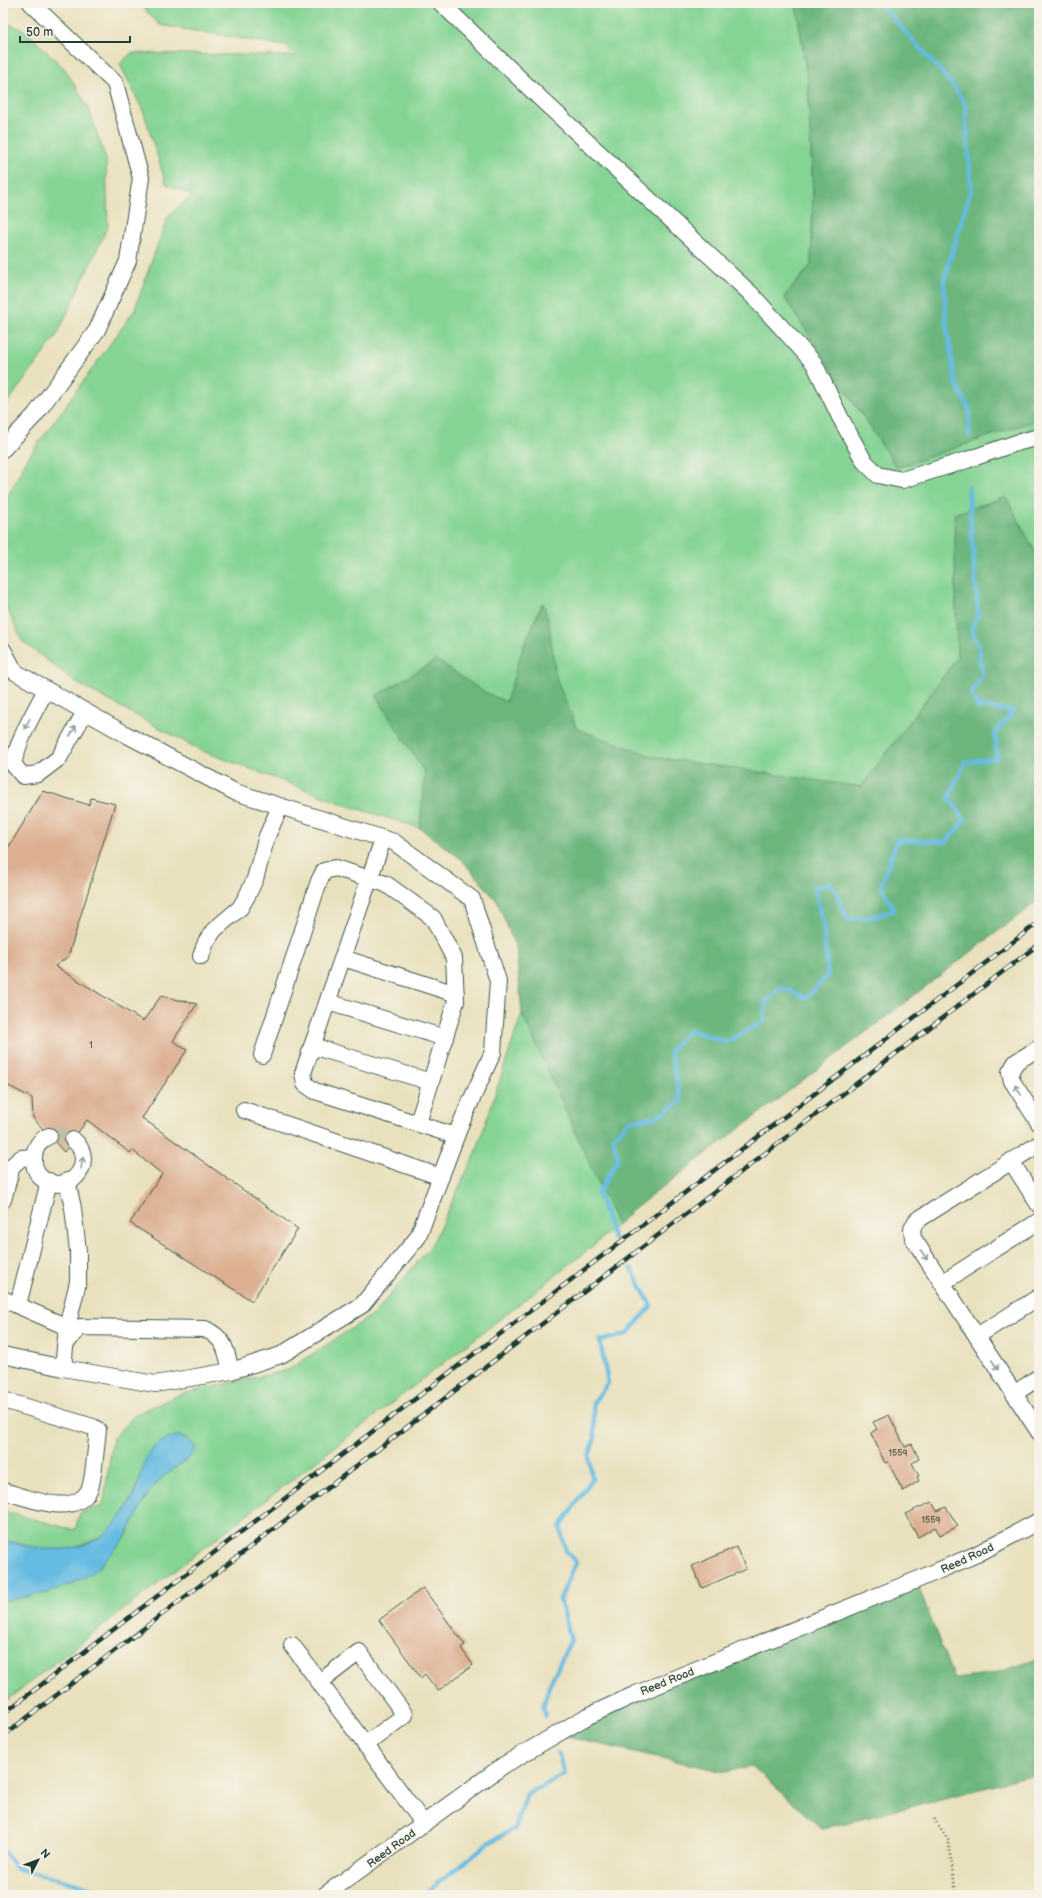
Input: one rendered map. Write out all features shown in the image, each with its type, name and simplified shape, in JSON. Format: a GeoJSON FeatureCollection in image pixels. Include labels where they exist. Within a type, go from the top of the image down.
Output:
{"type":"FeatureCollection","features":[{"type":"Feature","properties":{"kind":"street"},"geometry":{"type":"LineString","coordinates":[[3,449],[35,415],[97,330],[128,261],[141,178],[115,83],[31,3]]}},
{"type":"Feature","properties":{"kind":"street"},"geometry":{"type":"LineString","coordinates":[[441,3],[546,104],[750,292],[814,363],[864,461],[878,475],[902,480],[968,460],[985,452],[1039,437]]}},
{"type":"Feature","properties":{"kind":"street"},"geometry":{"type":"LineString","coordinates":[[3,650],[16,672],[85,712],[235,792],[394,842],[472,899],[498,982],[493,1052],[456,1136],[418,1237],[362,1305],[281,1356],[231,1371],[155,1384],[63,1368],[3,1355]]}},
{"type":"Feature","properties":{"kind":"street"},"geometry":{"type":"LineString","coordinates":[[46,690],[26,725],[17,747],[14,764],[23,776],[38,774],[59,758],[85,712]]}},
{"type":"Feature","properties":{"kind":"street"},"geometry":{"type":"LineString","coordinates":[[202,956],[206,942],[214,930],[240,908],[247,896],[255,879],[267,836],[280,807]]}},
{"type":"Feature","properties":{"kind":"street"},"geometry":{"type":"LineString","coordinates":[[383,839],[303,1073],[305,1084],[315,1091],[456,1136]]}},
{"type":"Feature","properties":{"kind":"street"},"geometry":{"type":"LineString","coordinates":[[262,1055],[319,881],[324,871],[336,868],[386,884],[433,918],[454,958],[456,1001],[418,1123]]}},
{"type":"Feature","properties":{"kind":"street"},"geometry":{"type":"LineString","coordinates":[[343,958],[456,994]]}},
{"type":"Feature","properties":{"kind":"street"},"geometry":{"type":"LineString","coordinates":[[328,1002],[445,1038]]}},
{"type":"Feature","properties":{"kind":"street"},"geometry":{"type":"LineString","coordinates":[[312,1046],[431,1082]]}},
{"type":"Feature","properties":{"kind":"street"},"geometry":{"type":"LineString","coordinates":[[1039,1048],[1016,1062],[1010,1072],[1012,1081],[1039,1123]]}},
{"type":"Feature","properties":{"kind":"street"},"geometry":{"type":"LineString","coordinates":[[244,1110],[441,1177]]}},
{"type":"Feature","properties":{"kind":"street"},"geometry":{"type":"LineString","coordinates":[[49,1136],[39,1142],[35,1149],[33,1165],[36,1172],[42,1178],[54,1184],[74,1178],[82,1164],[83,1156],[80,1148],[73,1140]]}},
{"type":"Feature","properties":{"kind":"street"},"geometry":{"type":"LineString","coordinates":[[1039,1144],[916,1221],[912,1229],[913,1238],[1039,1432]]}},
{"type":"Feature","properties":{"kind":"street"},"geometry":{"type":"LineString","coordinates":[[3,1200],[12,1166],[21,1158],[34,1157]]}},
{"type":"Feature","properties":{"kind":"street"},"geometry":{"type":"LineString","coordinates":[[1011,1161],[1039,1205]]}},
{"type":"Feature","properties":{"kind":"street"},"geometry":{"type":"LineString","coordinates":[[18,1305],[49,1181]]}},
{"type":"Feature","properties":{"kind":"street"},"geometry":{"type":"LineString","coordinates":[[63,1368],[67,1334],[78,1282],[78,1251],[73,1208],[67,1181]]}},
{"type":"Feature","properties":{"kind":"street"},"geometry":{"type":"LineString","coordinates":[[942,1283],[1039,1221]]}},
{"type":"Feature","properties":{"kind":"street"},"geometry":{"type":"LineString","coordinates":[[977,1336],[1039,1297]]}},
{"type":"Feature","properties":{"kind":"street"},"geometry":{"type":"LineString","coordinates":[[3,1299],[18,1305],[67,1334]]}},
{"type":"Feature","properties":{"kind":"street"},"geometry":{"type":"LineString","coordinates":[[67,1334],[80,1327],[205,1329],[216,1334],[225,1345],[231,1371]]}},
{"type":"Feature","properties":{"kind":"street"},"geometry":{"type":"LineString","coordinates":[[1014,1394],[1039,1378]]}},
{"type":"Feature","properties":{"kind":"street"},"geometry":{"type":"LineString","coordinates":[[3,1400],[93,1426],[98,1430],[90,1487],[85,1497],[76,1503],[61,1506],[3,1491]]}},
{"type":"Feature","properties":{"kind":"street","name":"Reed Road"},"geometry":{"type":"LineString","coordinates":[[325,1895],[504,1766],[586,1717],[636,1694],[977,1554],[1039,1521]]}},
{"type":"Feature","properties":{"kind":"street"},"geometry":{"type":"LineString","coordinates":[[292,1645],[424,1824]]}},
{"type":"Feature","properties":{"kind":"street"},"geometry":{"type":"LineString","coordinates":[[320,1682],[359,1652],[405,1715],[365,1744]]}},
{"type":"Feature","properties":{"kind":"path"},"geometry":{"type":"LineString","coordinates":[[934,1819],[948,1839],[956,1895]]}},
{"type":"Feature","properties":{"kind":"green space"},"geometry":{"type":"Polygon","coordinates":[[[139,3],[796,3],[808,82],[813,195],[811,265],[784,297],[897,468],[1039,419],[1039,559],[1006,497],[955,514],[957,658],[861,787],[654,757],[577,729],[556,678],[549,624],[542,604],[524,645],[506,703],[483,691],[376,696],[425,773],[420,828],[352,807],[200,750],[75,682],[22,641],[3,599],[3,506],[27,459],[134,311],[167,218],[192,195],[166,184],[144,113],[120,64],[131,53],[296,56],[285,46],[160,25],[139,3]]]}},
{"type":"Feature","properties":{"kind":"green space"},"geometry":{"type":"Polygon","coordinates":[[[796,3],[1039,3],[1039,419],[897,468],[784,297],[811,265],[813,195],[808,82],[796,3]]]}},
{"type":"Feature","properties":{"kind":"green space"},"geometry":{"type":"Polygon","coordinates":[[[3,22],[24,30],[65,69],[88,107],[106,159],[108,226],[57,335],[3,409],[3,22]]]}},
{"type":"Feature","properties":{"kind":"green space"},"geometry":{"type":"Polygon","coordinates":[[[1006,497],[1039,559],[1039,900],[634,1209],[617,1225],[522,1013],[516,948],[497,901],[461,859],[420,828],[425,773],[376,696],[436,660],[483,691],[506,702],[524,645],[543,603],[549,624],[556,678],[577,729],[654,757],[861,787],[957,658],[954,514],[1006,497]]]}},
{"type":"Feature","properties":{"kind":"green space"},"geometry":{"type":"Polygon","coordinates":[[[522,1013],[617,1225],[583,1254],[450,1358],[3,1703],[3,1601],[46,1593],[74,1583],[96,1570],[125,1538],[148,1494],[160,1479],[190,1457],[195,1448],[185,1437],[176,1436],[166,1440],[139,1481],[122,1517],[116,1525],[101,1537],[72,1549],[47,1550],[3,1540],[3,1511],[75,1530],[80,1513],[103,1506],[113,1438],[136,1414],[181,1394],[288,1370],[374,1314],[431,1246],[476,1152],[522,1013]]]}},
{"type":"Feature","properties":{"kind":"green space"},"geometry":{"type":"Polygon","coordinates":[[[917,1583],[954,1679],[987,1675],[1039,1659],[1039,1774],[822,1829],[752,1766],[725,1772],[553,1734],[917,1583]]]}},
{"type":"Feature","properties":{"kind":"water"},"geometry":{"type":"Polygon","coordinates":[[[176,1436],[188,1439],[196,1448],[190,1457],[160,1479],[148,1494],[125,1538],[96,1570],[74,1583],[46,1593],[3,1601],[3,1540],[44,1549],[63,1549],[80,1546],[96,1540],[110,1529],[123,1514],[134,1494],[143,1466],[150,1452],[164,1441],[176,1436]]]}},
{"type":"Feature","properties":{"kind":"building"},"geometry":{"type":"Polygon","coordinates":[[[43,791],[89,805],[91,798],[115,804],[68,957],[55,966],[143,1021],[161,996],[197,1004],[173,1041],[187,1050],[142,1118],[298,1229],[252,1301],[130,1223],[162,1174],[132,1150],[130,1153],[87,1120],[64,1152],[33,1118],[32,1098],[3,1083],[3,856],[43,791]]]}},
{"type":"Feature","properties":{"kind":"building"},"geometry":{"type":"Polygon","coordinates":[[[889,1415],[905,1447],[912,1444],[919,1459],[912,1463],[919,1476],[917,1477],[919,1481],[903,1491],[888,1462],[885,1463],[871,1433],[877,1429],[873,1422],[889,1415]]]}},
{"type":"Feature","properties":{"kind":"building"},"geometry":{"type":"Polygon","coordinates":[[[932,1502],[937,1511],[946,1507],[958,1526],[940,1535],[935,1527],[918,1537],[905,1514],[932,1502]]]}},
{"type":"Feature","properties":{"kind":"building"},"geometry":{"type":"Polygon","coordinates":[[[736,1547],[746,1569],[702,1588],[692,1566],[736,1547]]]}},
{"type":"Feature","properties":{"kind":"building"},"geometry":{"type":"Polygon","coordinates":[[[423,1588],[465,1645],[461,1648],[473,1665],[438,1691],[425,1674],[421,1678],[379,1620],[423,1588]]]}},
{"type":"Feature","properties":{"kind":"waterway"},"geometry":{"type":"LineString","coordinates":[[880,3],[951,83],[965,104],[971,189],[944,280],[946,323],[956,384],[970,410],[969,436]]}},
{"type":"Feature","properties":{"kind":"waterway"},"geometry":{"type":"LineString","coordinates":[[614,1239],[598,1193],[618,1159],[613,1138],[629,1121],[656,1117],[681,1101],[670,1051],[690,1030],[726,1042],[764,1021],[766,1002],[781,987],[806,998],[828,975],[823,923],[814,888],[831,883],[848,920],[876,916],[894,910],[881,886],[897,840],[946,842],[965,820],[949,798],[965,762],[997,758],[995,733],[1014,711],[978,707],[971,693],[982,676],[979,646],[971,631],[978,614],[968,487]]}},
{"type":"Feature","properties":{"kind":"waterway"},"geometry":{"type":"LineString","coordinates":[[545,1716],[543,1707],[549,1686],[571,1640],[560,1599],[576,1562],[566,1551],[560,1527],[592,1479],[589,1456],[595,1437],[593,1403],[608,1383],[600,1341],[627,1334],[651,1306],[631,1268]]}},
{"type":"Feature","properties":{"kind":"waterway"},"geometry":{"type":"LineString","coordinates":[[423,1895],[487,1844],[515,1828],[527,1794],[565,1774],[558,1753]]}},
{"type":"Feature","properties":{"kind":"waterway"},"geometry":{"type":"LineString","coordinates":[[3,1850],[16,1868],[118,1895]]}},
{"type":"Feature","properties":{"kind":"tunnel"},"geometry":{"type":"LineString","coordinates":[[49,1136],[61,1134],[73,1140]]}},
{"type":"Feature","properties":{"kind":"railway"},"geometry":{"type":"LineString","coordinates":[[3,1714],[1039,922]]}},
{"type":"Feature","properties":{"kind":"railway"},"geometry":{"type":"LineString","coordinates":[[3,1736],[1039,944]]}}]}
